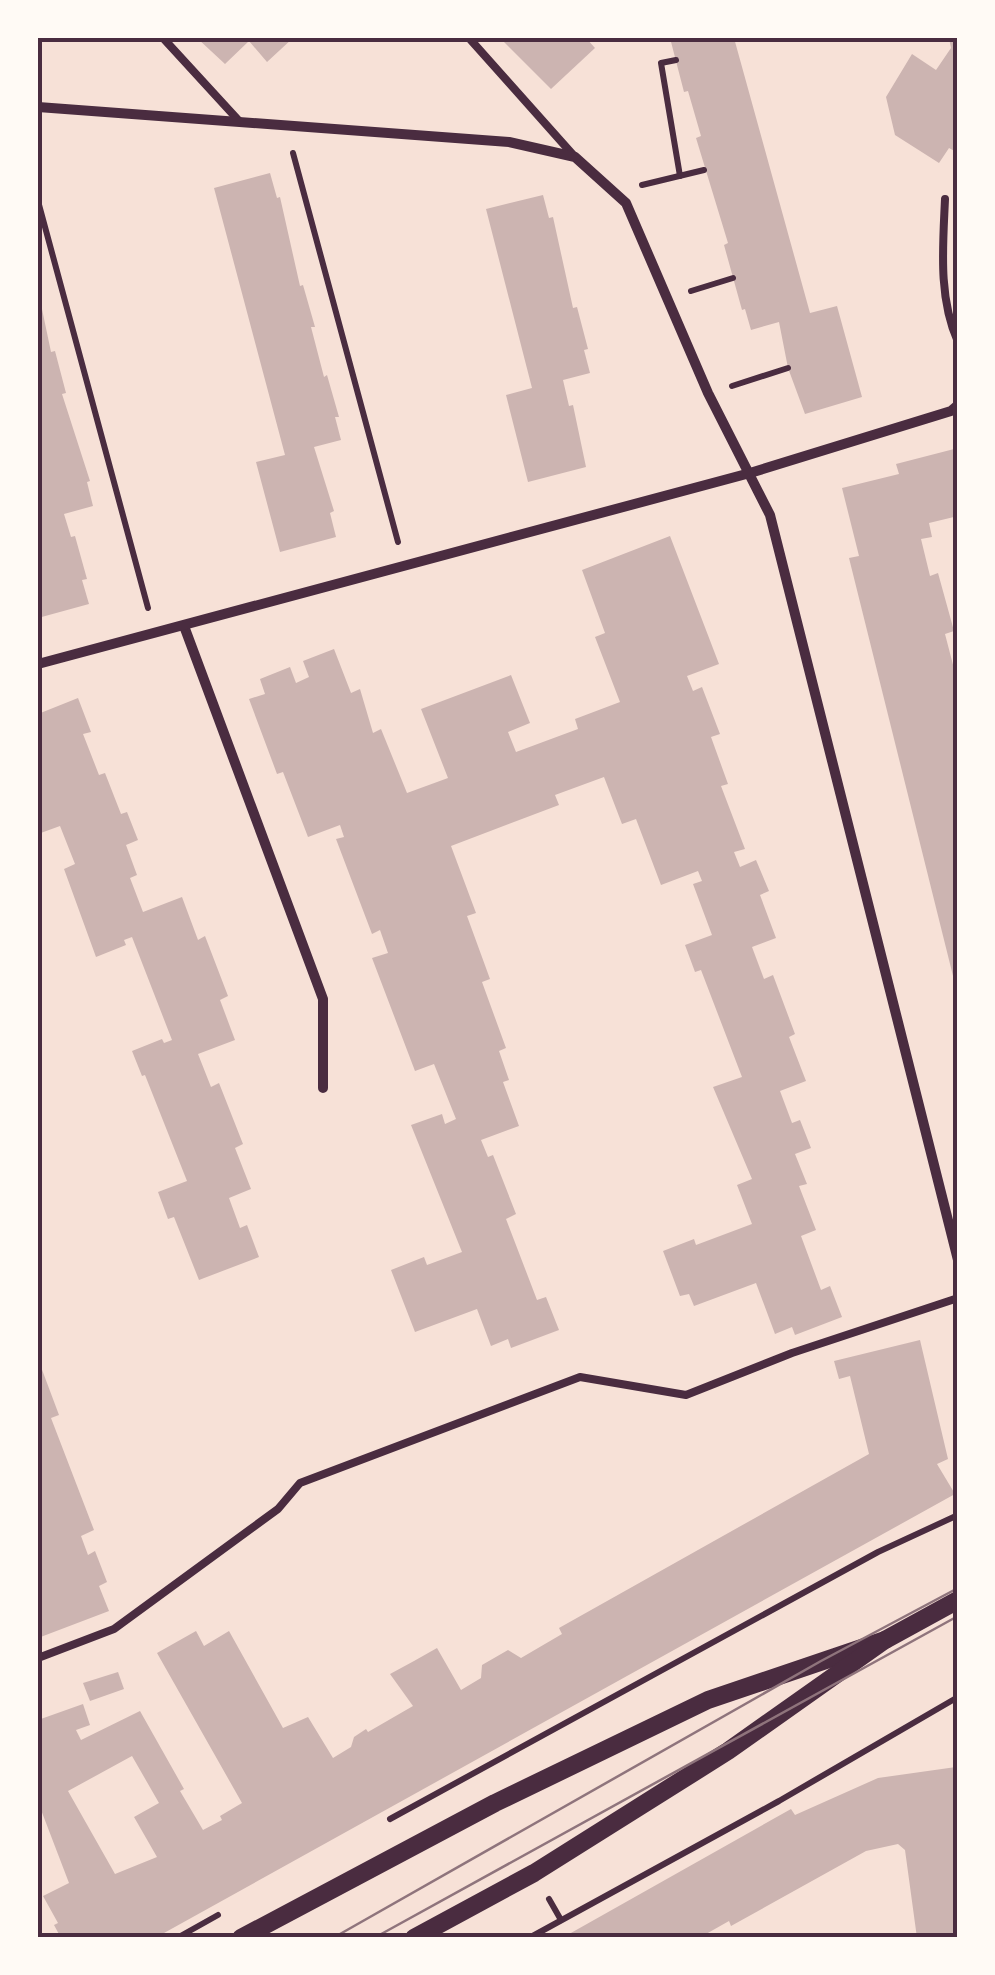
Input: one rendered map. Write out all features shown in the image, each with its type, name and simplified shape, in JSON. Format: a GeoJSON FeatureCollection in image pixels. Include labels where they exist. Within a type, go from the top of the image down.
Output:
{"type":"FeatureCollection","features":[{"type":"Feature","properties":{"kind":"street"},"geometry":{"type":"LineString","coordinates":[[38,107],[509,142],[575,157],[626,203],[708,393],[770,516],[958,1260]]}},
{"type":"Feature","properties":{"kind":"street"},"geometry":{"type":"LineString","coordinates":[[38,664],[750,473],[951,411],[958,405]]}},
{"type":"Feature","properties":{"kind":"street"},"geometry":{"type":"LineString","coordinates":[[184,626],[323,999],[323,1088]]}},
{"type":"Feature","properties":{"kind":"street"},"geometry":{"type":"LineString","coordinates":[[414,1938],[534,1873],[728,1751],[885,1640],[958,1600]]}},
{"type":"Feature","properties":{"kind":"street"},"geometry":{"type":"LineString","coordinates":[[241,1938],[495,1804],[708,1700],[885,1640]]}},
{"type":"Feature","properties":{"kind":"lane"},"geometry":{"type":"LineString","coordinates":[[163,38],[240,122]]}},
{"type":"Feature","properties":{"kind":"lane"},"geometry":{"type":"LineString","coordinates":[[468,38],[575,157]]}},
{"type":"Feature","properties":{"kind":"lane"},"geometry":{"type":"LineString","coordinates":[[945,199],[942,270],[950,326],[958,342]]}},
{"type":"Feature","properties":{"kind":"lane"},"geometry":{"type":"LineString","coordinates":[[38,1658],[114,1629],[278,1508],[300,1483],[580,1377],[686,1395],[792,1353],[958,1298]]}},
{"type":"Feature","properties":{"kind":"path"},"geometry":{"type":"LineString","coordinates":[[676,60],[661,63],[680,176]]}},
{"type":"Feature","properties":{"kind":"path"},"geometry":{"type":"LineString","coordinates":[[286,124],[404,568]]}},
{"type":"Feature","properties":{"kind":"path"},"geometry":{"type":"LineString","coordinates":[[614,192],[704,170]]}},
{"type":"Feature","properties":{"kind":"path"},"geometry":{"type":"LineString","coordinates":[[38,201],[155,633]]}},
{"type":"Feature","properties":{"kind":"path"},"geometry":{"type":"LineString","coordinates":[[667,298],[733,278]]}},
{"type":"Feature","properties":{"kind":"path"},"geometry":{"type":"LineString","coordinates":[[708,393],[788,368]]}},
{"type":"Feature","properties":{"kind":"path"},"geometry":{"type":"LineString","coordinates":[[376,1827],[878,1552],[958,1516]]}},
{"type":"Feature","properties":{"kind":"path"},"geometry":{"type":"LineString","coordinates":[[529,1938],[779,1801],[958,1697]]}},
{"type":"Feature","properties":{"kind":"path"},"geometry":{"type":"LineString","coordinates":[[177,1938],[227,1910]]}},
{"type":"Feature","properties":{"kind":"building"},"geometry":{"type":"Polygon","coordinates":[[[197,38],[293,38],[267,62],[249,41],[225,64],[197,38]]]}},
{"type":"Feature","properties":{"kind":"building"},"geometry":{"type":"Polygon","coordinates":[[[508,38],[586,38],[595,48],[551,89],[504,42],[508,38]]]}},
{"type":"Feature","properties":{"kind":"building"},"geometry":{"type":"Polygon","coordinates":[[[670,38],[734,38],[810,313],[837,306],[862,397],[805,414],[788,368],[779,322],[751,330],[745,309],[742,310],[724,245],[728,243],[696,138],[701,136],[670,38]]]}},
{"type":"Feature","properties":{"kind":"building"},"geometry":{"type":"Polygon","coordinates":[[[949,38],[958,38],[958,153],[949,148],[939,163],[895,135],[886,97],[912,54],[936,70],[951,48],[949,38]]]}},
{"type":"Feature","properties":{"kind":"building"},"geometry":{"type":"Polygon","coordinates":[[[270,173],[315,327],[311,327],[324,377],[327,375],[339,417],[335,417],[341,440],[314,447],[334,511],[330,513],[336,537],[280,552],[256,462],[285,455],[214,188],[270,173]]]}},
{"type":"Feature","properties":{"kind":"building"},"geometry":{"type":"Polygon","coordinates":[[[543,195],[549,218],[553,217],[573,308],[577,307],[588,349],[584,350],[590,373],[563,380],[569,406],[573,405],[586,467],[528,482],[506,395],[532,388],[486,209],[543,195]]]}},
{"type":"Feature","properties":{"kind":"building"},"geometry":{"type":"Polygon","coordinates":[[[38,290],[51,352],[55,351],[66,393],[62,394],[90,481],[87,482],[93,506],[64,514],[71,537],[75,536],[87,579],[82,580],[89,604],[38,618],[38,290]]]}},
{"type":"Feature","properties":{"kind":"building"},"geometry":{"type":"Polygon","coordinates":[[[958,448],[958,516],[929,523],[932,537],[921,539],[930,576],[938,573],[954,631],[945,634],[958,684],[956,988],[849,558],[859,556],[842,488],[899,474],[896,464],[958,448]]]}},
{"type":"Feature","properties":{"kind":"building"},"geometry":{"type":"Polygon","coordinates":[[[670,536],[719,664],[687,676],[693,691],[702,687],[720,734],[711,737],[728,784],[721,786],[745,849],[734,852],[740,867],[756,860],[769,891],[760,895],[776,938],[752,947],[764,979],[773,975],[795,1034],[789,1037],[806,1081],[780,1091],[792,1123],[800,1120],[811,1148],[795,1154],[807,1184],[799,1186],[816,1230],[801,1236],[821,1290],[830,1286],[842,1317],[795,1335],[792,1327],[775,1334],[756,1283],[694,1306],[689,1294],[680,1296],[663,1251],[694,1239],[696,1245],[752,1224],[737,1185],[752,1179],[713,1087],[742,1077],[701,970],[695,972],[685,945],[712,935],[693,884],[702,881],[698,871],[661,885],[636,819],[622,824],[604,777],[555,795],[559,805],[451,846],[476,913],[467,916],[490,979],[482,982],[506,1048],[499,1051],[509,1080],[503,1082],[519,1126],[481,1140],[488,1157],[493,1155],[516,1214],[506,1219],[537,1300],[546,1297],[559,1330],[511,1348],[508,1339],[491,1346],[477,1309],[415,1332],[391,1270],[424,1257],[427,1265],[462,1252],[411,1125],[442,1114],[445,1124],[456,1119],[434,1064],[415,1071],[372,958],[388,953],[380,930],[372,934],[336,839],[344,837],[340,825],[308,837],[283,772],[277,774],[249,699],[265,694],[260,679],[290,667],[296,683],[309,677],[303,661],[334,649],[351,693],[360,689],[373,733],[381,729],[407,793],[448,778],[421,709],[511,675],[530,723],[508,732],[516,752],[578,729],[575,719],[620,702],[595,637],[605,633],[582,570],[670,536]]]}},
{"type":"Feature","properties":{"kind":"building"},"geometry":{"type":"Polygon","coordinates":[[[78,698],[91,732],[83,734],[99,775],[105,773],[121,814],[127,812],[138,840],[126,845],[137,875],[130,878],[143,912],[182,897],[198,940],[205,936],[228,996],[220,1000],[235,1040],[198,1054],[211,1087],[219,1083],[243,1144],[235,1148],[251,1189],[229,1198],[240,1228],[247,1225],[259,1257],[199,1280],[174,1217],[168,1219],[158,1192],[187,1181],[132,1051],[162,1039],[164,1043],[172,1040],[132,937],[124,940],[126,945],[96,957],[64,869],[75,864],[60,826],[38,834],[38,714],[78,698]]]}},
{"type":"Feature","properties":{"kind":"building"},"geometry":{"type":"Polygon","coordinates":[[[920,1340],[948,1459],[937,1464],[955,1494],[155,1938],[61,1938],[54,1925],[58,1923],[43,1896],[69,1883],[38,1802],[38,1720],[83,1704],[90,1725],[76,1730],[81,1740],[140,1711],[203,1830],[242,1803],[157,1653],[196,1631],[204,1646],[229,1631],[283,1728],[308,1717],[333,1758],[351,1747],[354,1737],[366,1729],[368,1732],[413,1706],[390,1674],[437,1648],[461,1690],[481,1678],[482,1665],[508,1650],[521,1658],[562,1634],[559,1628],[869,1454],[850,1376],[839,1379],[834,1361],[920,1340]],[[132,1756],[68,1791],[115,1874],[157,1857],[134,1817],[159,1803],[132,1756]]]}},
{"type":"Feature","properties":{"kind":"building"},"geometry":{"type":"Polygon","coordinates":[[[38,1359],[59,1415],[51,1418],[94,1530],[81,1536],[88,1555],[95,1551],[107,1582],[99,1586],[109,1611],[38,1638],[38,1359]]]}},
{"type":"Feature","properties":{"kind":"building"},"geometry":{"type":"Polygon","coordinates":[[[118,1672],[124,1689],[90,1701],[83,1683],[118,1672]]]}},
{"type":"Feature","properties":{"kind":"building"},"geometry":{"type":"Polygon","coordinates":[[[956,1767],[958,1938],[917,1938],[905,1850],[898,1844],[866,1851],[731,1926],[729,1921],[699,1938],[562,1938],[791,1809],[795,1815],[878,1778],[956,1767]]]}},
{"type":"Feature","properties":{"kind":"tram line"},"geometry":{"type":"LineString","coordinates":[[333,1938],[821,1661],[958,1588]]}},
{"type":"Feature","properties":{"kind":"tram line"},"geometry":{"type":"LineString","coordinates":[[374,1938],[958,1616]]}}]}
